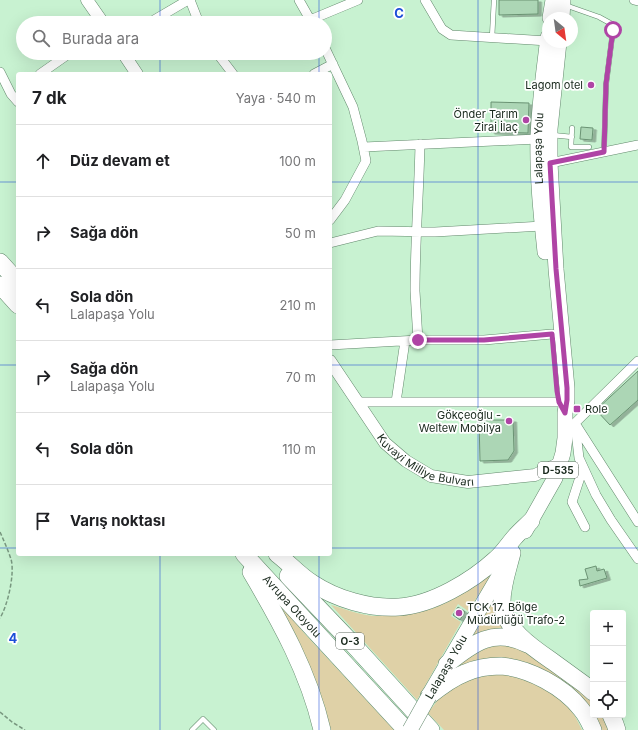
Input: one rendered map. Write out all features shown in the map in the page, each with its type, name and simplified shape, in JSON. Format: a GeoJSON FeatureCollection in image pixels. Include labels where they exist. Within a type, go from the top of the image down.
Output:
{"type":"FeatureCollection","features":[{"type":"Feature","properties":{"kind":"highway"},"geometry":{"type":"LineString","coordinates":[[0,262],[16,280]]}},
{"type":"Feature","properties":{"kind":"highway"},"geometry":{"type":"LineString","coordinates":[[0,285],[16,303]]}},
{"type":"Feature","properties":{"kind":"highway"},"geometry":{"type":"LineString","coordinates":[[279,556],[311,583],[323,590],[355,602],[373,606],[400,607],[416,604],[433,598],[473,578],[497,558],[531,521]]}},
{"type":"Feature","properties":{"kind":"highway"},"geometry":{"type":"LineString","coordinates":[[512,553],[503,592],[502,602],[505,616],[514,629],[532,647],[590,689]]}},
{"type":"Feature","properties":{"kind":"highway"},"geometry":{"type":"LineString","coordinates":[[243,556],[245,563],[268,601],[306,678],[315,702],[322,730]]}},
{"type":"Feature","properties":{"kind":"highway","name":"Avrupa Otoyolu"},"geometry":{"type":"LineString","coordinates":[[244,556],[406,730]]}},
{"type":"Feature","properties":{"kind":"highway","name":"Avrupa Otoyolu"},"geometry":{"type":"LineString","coordinates":[[270,556],[431,730]]}},
{"type":"Feature","properties":{"kind":"highway"},"geometry":{"type":"LineString","coordinates":[[447,664],[459,654],[479,642],[493,637],[509,638],[520,641],[532,647]]}},
{"type":"Feature","properties":{"kind":"highway"},"geometry":{"type":"LineString","coordinates":[[429,696],[464,673],[489,667],[502,666],[515,668],[547,681],[567,694],[582,710],[594,730]]}},
{"type":"Feature","properties":{"kind":"highway"},"geometry":{"type":"LineString","coordinates":[[612,718],[617,730]]}},
{"type":"Feature","properties":{"kind":"main road","name":"Lalapaşa Yolu"},"geometry":{"type":"LineString","coordinates":[[547,48],[542,92],[544,137],[550,163],[556,269],[567,388],[566,414]]}},
{"type":"Feature","properties":{"kind":"main road","name":"Lalapaşa Yolu"},"geometry":{"type":"LineString","coordinates":[[558,48],[554,84],[538,172],[557,391],[566,414]]}},
{"type":"Feature","properties":{"kind":"main road","name":"D-535"},"geometry":{"type":"LineString","coordinates":[[531,521],[554,478],[560,463],[565,438],[566,414]]}},
{"type":"Feature","properties":{"kind":"main road","name":"Lalapaşa Yolu"},"geometry":{"type":"LineString","coordinates":[[410,730],[531,521]]}},
{"type":"Feature","properties":{"kind":"street"},"geometry":{"type":"LineString","coordinates":[[87,0],[98,16]]}},
{"type":"Feature","properties":{"kind":"street"},"geometry":{"type":"LineString","coordinates":[[161,16],[189,0],[196,16]]}},
{"type":"Feature","properties":{"kind":"street"},"geometry":{"type":"LineString","coordinates":[[299,0],[308,16]]}},
{"type":"Feature","properties":{"kind":"street"},"geometry":{"type":"LineString","coordinates":[[322,16],[358,0]]}},
{"type":"Feature","properties":{"kind":"street"},"geometry":{"type":"LineString","coordinates":[[424,0],[442,29],[451,35],[542,41]]}},
{"type":"Feature","properties":{"kind":"street"},"geometry":{"type":"LineString","coordinates":[[634,0],[638,2]]}},
{"type":"Feature","properties":{"kind":"street"},"geometry":{"type":"LineString","coordinates":[[43,72],[60,60]]}},
{"type":"Feature","properties":{"kind":"street"},"geometry":{"type":"LineString","coordinates":[[128,60],[136,72]]}},
{"type":"Feature","properties":{"kind":"street"},"geometry":{"type":"LineString","coordinates":[[222,60],[231,72]]}},
{"type":"Feature","properties":{"kind":"street"},"geometry":{"type":"LineString","coordinates":[[331,60],[353,107],[364,147],[366,161],[345,200],[332,217]]}},
{"type":"Feature","properties":{"kind":"street"},"geometry":{"type":"LineString","coordinates":[[318,72],[333,64]]}},
{"type":"Feature","properties":{"kind":"street"},"geometry":{"type":"LineString","coordinates":[[0,72],[15,91]]}},
{"type":"Feature","properties":{"kind":"street"},"geometry":{"type":"LineString","coordinates":[[364,147],[544,137]]}},
{"type":"Feature","properties":{"kind":"street"},"geometry":{"type":"LineString","coordinates":[[418,340],[415,292],[420,144]]}},
{"type":"Feature","properties":{"kind":"street"},"geometry":{"type":"LineString","coordinates":[[550,163],[638,145]]}},
{"type":"Feature","properties":{"kind":"street"},"geometry":{"type":"LineString","coordinates":[[332,242],[378,231],[435,232],[542,226]]}},
{"type":"Feature","properties":{"kind":"street"},"geometry":{"type":"LineString","coordinates":[[332,345],[418,340],[484,340],[552,334]]}},
{"type":"Feature","properties":{"kind":"street"},"geometry":{"type":"LineString","coordinates":[[396,402],[404,341]]}},
{"type":"Feature","properties":{"kind":"street"},"geometry":{"type":"LineString","coordinates":[[358,402],[396,402],[566,414],[638,361]]}},
{"type":"Feature","properties":{"kind":"street","name":"Kuvayi Milliye Bulvarı"},"geometry":{"type":"LineString","coordinates":[[332,364],[385,443],[406,461],[431,476],[468,482],[535,475],[560,463]]}},
{"type":"Feature","properties":{"kind":"street"},"geometry":{"type":"LineString","coordinates":[[566,414],[579,458],[596,495],[638,559]]}},
{"type":"Feature","properties":{"kind":"street"},"geometry":{"type":"LineString","coordinates":[[566,414],[638,522]]}},
{"type":"Feature","properties":{"kind":"street"},"geometry":{"type":"LineString","coordinates":[[583,468],[572,502],[585,527]]}},
{"type":"Feature","properties":{"kind":"lane"},"geometry":{"type":"LineString","coordinates":[[492,38],[494,0]]}},
{"type":"Feature","properties":{"kind":"lane"},"geometry":{"type":"LineString","coordinates":[[560,6],[600,18],[610,23],[613,30],[606,84],[604,152]]}},
{"type":"Feature","properties":{"kind":"lane"},"geometry":{"type":"LineString","coordinates":[[572,128],[571,147],[589,147]]}},
{"type":"Feature","properties":{"kind":"lane"},"geometry":{"type":"LineString","coordinates":[[544,137],[572,137]]}},
{"type":"Feature","properties":{"kind":"lane"},"geometry":{"type":"LineString","coordinates":[[192,730],[203,719],[214,730]]}},
{"type":"Feature","properties":{"kind":"path"},"geometry":{"type":"LineString","coordinates":[[0,532],[11,559],[12,568],[7,602],[0,618]]}},
{"type":"Feature","properties":{"kind":"path"},"geometry":{"type":"LineString","coordinates":[[0,712],[25,730]]}},
{"type":"Feature","properties":{"kind":"shaded area"},"geometry":{"type":"Polygon","coordinates":[[[498,565],[468,611],[458,604],[451,616],[461,622],[417,700],[331,605],[358,613],[375,616],[419,612],[451,601],[498,565]]]}},
{"type":"Feature","properties":{"kind":"shaded area"},"geometry":{"type":"Polygon","coordinates":[[[498,591],[510,630],[468,643],[498,591]]]}},
{"type":"Feature","properties":{"kind":"shaded area"},"geometry":{"type":"Polygon","coordinates":[[[278,602],[305,634],[394,730],[328,730],[278,602]]]}},
{"type":"Feature","properties":{"kind":"shaded area"},"geometry":{"type":"Polygon","coordinates":[[[485,644],[519,645],[590,695],[590,718],[562,684],[465,667],[454,668],[485,644]]]}},
{"type":"Feature","properties":{"kind":"shaded area"},"geometry":{"type":"Polygon","coordinates":[[[486,673],[514,675],[543,686],[566,704],[575,716],[582,730],[444,730],[428,713],[437,701],[436,699],[447,689],[486,673]]]}},
{"type":"Feature","properties":{"kind":"shaded area"},"geometry":{"type":"Polygon","coordinates":[[[590,718],[608,718],[614,730],[600,730],[590,718]]]}},
{"type":"Feature","properties":{"kind":"building"},"geometry":{"type":"Polygon","coordinates":[[[499,0],[538,0],[538,14],[499,15],[499,0]]]}},
{"type":"Feature","properties":{"kind":"building"},"geometry":{"type":"Polygon","coordinates":[[[491,102],[529,103],[528,133],[491,132],[491,102]]]}},
{"type":"Feature","properties":{"kind":"building"},"geometry":{"type":"Polygon","coordinates":[[[581,127],[593,128],[592,140],[580,139],[581,127]]]}},
{"type":"Feature","properties":{"kind":"building"},"geometry":{"type":"Polygon","coordinates":[[[638,371],[638,400],[610,425],[596,410],[638,371]]]}},
{"type":"Feature","properties":{"kind":"building"},"geometry":{"type":"Polygon","coordinates":[[[479,420],[513,420],[514,451],[508,460],[480,461],[479,420]]]}},
{"type":"Feature","properties":{"kind":"building"},"geometry":{"type":"Polygon","coordinates":[[[596,566],[597,571],[604,569],[607,578],[580,586],[579,580],[588,579],[585,569],[596,566]]]}},
{"type":"Feature","properties":{"kind":"building","name":"TCK 17. Bölge Müdürlüğü Trafo-2"},"geometry":{"type":"Polygon","coordinates":[[[458,607],[465,612],[460,620],[453,615],[458,607]]]}},
{"type":"Feature","properties":{"kind":"place","name":"Lagom otel"},"geometry":{"type":"Point","coordinates":[591,85]}},
{"type":"Feature","properties":{"kind":"place","name":"Önder Tarım Zirai İlaç"},"geometry":{"type":"Point","coordinates":[526,120]}},
{"type":"Feature","properties":{"kind":"place","name":"Role"},"geometry":{"type":"Point","coordinates":[577,409]}},
{"type":"Feature","properties":{"kind":"place","name":"Gökçeoğlu - Weltew Mobilya"},"geometry":{"type":"Point","coordinates":[509,421]}},
{"type":"Feature","properties":{"kind":"place","name":"TCK 17. Bölge Müdürlüğü Trafo-2"},"geometry":{"type":"Point","coordinates":[459,613]}},
{"type":"Feature","properties":{"kind":"route"},"geometry":{"type":"LineString","coordinates":[[418,340],[484,340],[552,334],[557,391],[559,402],[565,413],[567,388],[556,269],[550,163],[604,152],[606,84],[613,30]]}}]}
